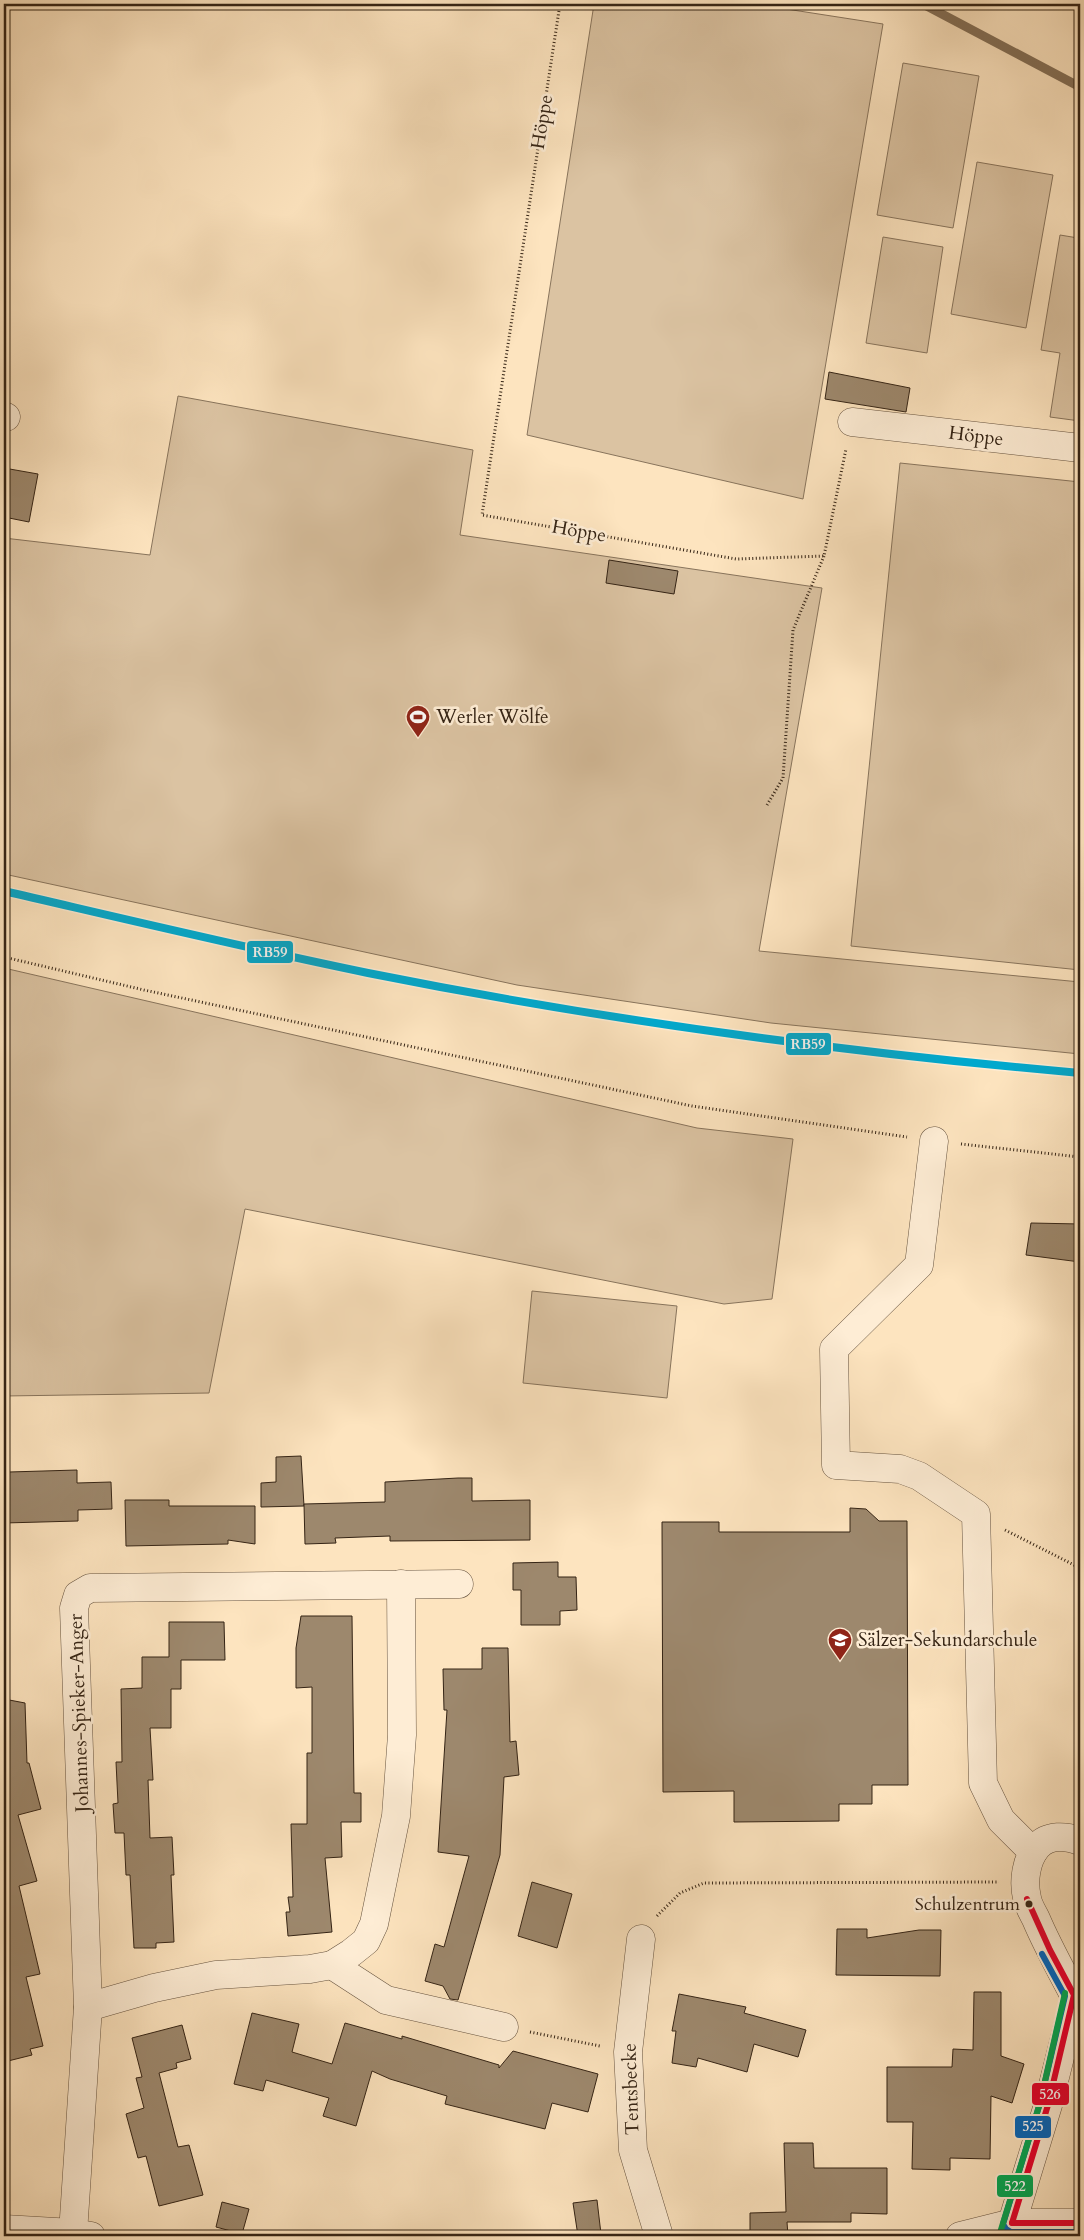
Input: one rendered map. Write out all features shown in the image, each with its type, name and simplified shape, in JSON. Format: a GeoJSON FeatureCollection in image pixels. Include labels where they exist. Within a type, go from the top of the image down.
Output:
{"type":"FeatureCollection","features":[{"type":"Feature","properties":{"kind":"street","name":"Höppe"},"geometry":{"type":"LineString","coordinates":[[852,422],[1080,448]]}},
{"type":"Feature","properties":{"kind":"street"},"geometry":{"type":"LineString","coordinates":[[934,1141],[920,1265],[834,1348],[836,1465],[900,1469],[919,1476],[976,1514],[983,1783],[1001,1820],[1033,1852]]}},
{"type":"Feature","properties":{"kind":"street"},"geometry":{"type":"LineString","coordinates":[[88,2006],[154,1988],[216,1975],[310,1969],[332,1964],[351,1953],[366,1941],[374,1924],[396,1816],[402,1735],[401,1584]]}},
{"type":"Feature","properties":{"kind":"street","name":"Johannes-Spieker-Anger"},"geometry":{"type":"LineString","coordinates":[[82,2235],[88,2006],[74,1608],[78,1595],[90,1588],[459,1584]]}},
{"type":"Feature","properties":{"kind":"street"},"geometry":{"type":"LineString","coordinates":[[1010,2230],[1048,2105],[1077,1986],[1050,1950],[1027,1899],[1027,1870],[1033,1852],[1039,1844],[1049,1838],[1071,1838],[1080,1841]]}},
{"type":"Feature","properties":{"kind":"street","name":"Tentsbecke"},"geometry":{"type":"LineString","coordinates":[[641,1939],[628,2052],[633,2150],[659,2236]]}},
{"type":"Feature","properties":{"kind":"street"},"geometry":{"type":"LineString","coordinates":[[332,1964],[386,2000],[504,2027]]}},
{"type":"Feature","properties":{"kind":"street"},"geometry":{"type":"LineString","coordinates":[[960,2236],[1080,2223]]}},
{"type":"Feature","properties":{"kind":"street"},"geometry":{"type":"LineString","coordinates":[[4,2229],[82,2235]]}},
{"type":"Feature","properties":{"kind":"path","name":"Höppe"},"geometry":{"type":"LineString","coordinates":[[560,4],[482,515],[736,559],[824,556]]}},
{"type":"Feature","properties":{"kind":"path"},"geometry":{"type":"LineString","coordinates":[[766,805],[783,778],[793,630],[824,556],[852,422]]}},
{"type":"Feature","properties":{"kind":"path"},"geometry":{"type":"LineString","coordinates":[[4,957],[144,990],[692,1106],[934,1141],[1080,1157]]}},
{"type":"Feature","properties":{"kind":"path"},"geometry":{"type":"LineString","coordinates":[[976,1514],[1080,1568]]}},
{"type":"Feature","properties":{"kind":"path"},"geometry":{"type":"LineString","coordinates":[[641,1939],[658,1916],[680,1893],[704,1883],[1026,1881]]}},
{"type":"Feature","properties":{"kind":"path"},"geometry":{"type":"LineString","coordinates":[[504,2027],[628,2052]]}},
{"type":"Feature","properties":{"kind":"shaded area"},"geometry":{"type":"Polygon","coordinates":[[[594,4],[754,4],[883,24],[803,499],[527,435],[594,4]]]}},
{"type":"Feature","properties":{"kind":"shaded area"},"geometry":{"type":"Polygon","coordinates":[[[903,63],[979,76],[953,228],[877,215],[903,63]]]}},
{"type":"Feature","properties":{"kind":"shaded area"},"geometry":{"type":"Polygon","coordinates":[[[977,162],[1053,175],[1026,328],[951,314],[977,162]]]}},
{"type":"Feature","properties":{"kind":"shaded area"},"geometry":{"type":"Polygon","coordinates":[[[1080,229],[1080,421],[1050,417],[1060,353],[1041,350],[1060,235],[1078,238],[1080,229]]]}},
{"type":"Feature","properties":{"kind":"shaded area"},"geometry":{"type":"Polygon","coordinates":[[[883,237],[943,247],[927,353],[866,343],[883,237]]]}},
{"type":"Feature","properties":{"kind":"shaded area","name":"Werler Wölfe"},"geometry":{"type":"Polygon","coordinates":[[[178,396],[473,450],[460,535],[822,588],[759,951],[1080,982],[1080,1054],[771,1023],[517,985],[4,874],[4,538],[150,555],[178,396]]]}},
{"type":"Feature","properties":{"kind":"shaded area"},"geometry":{"type":"Polygon","coordinates":[[[900,463],[1080,482],[1080,970],[851,946],[900,463]]]}},
{"type":"Feature","properties":{"kind":"shaded area"},"geometry":{"type":"Polygon","coordinates":[[[4,968],[697,1128],[793,1139],[772,1299],[724,1304],[245,1209],[209,1393],[4,1396],[4,968]]]}},
{"type":"Feature","properties":{"kind":"shaded area"},"geometry":{"type":"Polygon","coordinates":[[[532,1291],[677,1306],[667,1398],[523,1383],[532,1291]]]}},
{"type":"Feature","properties":{"kind":"building"},"geometry":{"type":"Polygon","coordinates":[[[829,372],[910,388],[906,412],[825,399],[829,372]]]}},
{"type":"Feature","properties":{"kind":"building"},"geometry":{"type":"Polygon","coordinates":[[[4,468],[38,474],[29,522],[4,517],[4,468]]]}},
{"type":"Feature","properties":{"kind":"building"},"geometry":{"type":"Polygon","coordinates":[[[609,560],[678,571],[674,594],[606,583],[609,560]]]}},
{"type":"Feature","properties":{"kind":"building"},"geometry":{"type":"Polygon","coordinates":[[[1031,1223],[1080,1224],[1080,1262],[1026,1255],[1031,1223]]]}},
{"type":"Feature","properties":{"kind":"building"},"geometry":{"type":"Polygon","coordinates":[[[301,1456],[304,1506],[261,1507],[261,1483],[276,1482],[276,1457],[301,1456]]]}},
{"type":"Feature","properties":{"kind":"building"},"geometry":{"type":"Polygon","coordinates":[[[77,1470],[77,1483],[111,1482],[112,1509],[78,1510],[78,1521],[4,1523],[4,1484],[9,1483],[9,1472],[77,1470]]]}},
{"type":"Feature","properties":{"kind":"building"},"geometry":{"type":"Polygon","coordinates":[[[472,1478],[472,1501],[530,1500],[530,1540],[390,1541],[390,1536],[335,1538],[336,1543],[305,1544],[304,1504],[385,1502],[385,1482],[472,1478]]]}},
{"type":"Feature","properties":{"kind":"building"},"geometry":{"type":"Polygon","coordinates":[[[125,1500],[169,1500],[169,1506],[255,1506],[255,1544],[228,1540],[228,1544],[126,1546],[125,1500]]]}},
{"type":"Feature","properties":{"kind":"building"},"geometry":{"type":"Polygon","coordinates":[[[850,1508],[866,1509],[879,1521],[907,1521],[908,1785],[872,1785],[872,1804],[839,1804],[839,1821],[734,1822],[734,1791],[663,1792],[662,1522],[719,1522],[719,1532],[850,1532],[850,1508]]]}},
{"type":"Feature","properties":{"kind":"building"},"geometry":{"type":"Polygon","coordinates":[[[558,1562],[558,1577],[576,1577],[577,1610],[560,1611],[560,1625],[521,1625],[521,1590],[513,1590],[513,1563],[558,1562]]]}},
{"type":"Feature","properties":{"kind":"building"},"geometry":{"type":"Polygon","coordinates":[[[301,1616],[352,1616],[354,1793],[361,1793],[361,1822],[341,1822],[342,1857],[325,1858],[332,1932],[288,1936],[286,1912],[290,1912],[288,1897],[293,1897],[291,1824],[307,1824],[307,1753],[312,1753],[312,1687],[296,1688],[296,1648],[301,1616]]]}},
{"type":"Feature","properties":{"kind":"building"},"geometry":{"type":"Polygon","coordinates":[[[169,1622],[224,1622],[225,1660],[181,1660],[181,1689],[171,1689],[171,1728],[150,1728],[153,1780],[148,1780],[150,1838],[172,1837],[174,1875],[171,1875],[174,1942],[156,1943],[156,1948],[134,1948],[130,1875],[126,1875],[124,1833],[115,1833],[113,1804],[118,1803],[116,1762],[122,1762],[121,1689],[142,1688],[142,1657],[169,1657],[169,1622]]]}},
{"type":"Feature","properties":{"kind":"building"},"geometry":{"type":"Polygon","coordinates":[[[482,1648],[508,1648],[510,1742],[516,1741],[519,1775],[504,1777],[500,1855],[458,2000],[450,1999],[443,1986],[425,1981],[435,1944],[444,1947],[469,1856],[438,1852],[447,1710],[444,1710],[443,1669],[482,1669],[482,1648]]]}},
{"type":"Feature","properties":{"kind":"building"},"geometry":{"type":"Polygon","coordinates":[[[4,1699],[25,1703],[27,1763],[29,1763],[41,1809],[18,1815],[37,1881],[19,1886],[40,1974],[26,1977],[43,2046],[30,2049],[32,2055],[4,2062],[4,1699]]]}},
{"type":"Feature","properties":{"kind":"building"},"geometry":{"type":"Polygon","coordinates":[[[532,1882],[572,1894],[557,1948],[518,1936],[532,1882]]]}},
{"type":"Feature","properties":{"kind":"building"},"geometry":{"type":"Polygon","coordinates":[[[837,1929],[867,1929],[867,1938],[919,1930],[941,1930],[940,1976],[836,1975],[837,1929]]]}},
{"type":"Feature","properties":{"kind":"building"},"geometry":{"type":"Polygon","coordinates":[[[974,1992],[1001,1992],[1001,2056],[1024,2064],[1012,2103],[991,2096],[990,2159],[950,2158],[950,2170],[912,2169],[913,2122],[887,2122],[887,2067],[952,2067],[953,2049],[973,2050],[974,1992]]]}},
{"type":"Feature","properties":{"kind":"building"},"geometry":{"type":"Polygon","coordinates":[[[679,1994],[746,2007],[744,2013],[806,2030],[798,2057],[754,2044],[747,2072],[698,2058],[696,2067],[672,2063],[676,2031],[672,2031],[679,1994]]]}},
{"type":"Feature","properties":{"kind":"building"},"geometry":{"type":"Polygon","coordinates":[[[252,2013],[299,2024],[292,2052],[332,2064],[345,2023],[402,2039],[402,2036],[499,2065],[499,2068],[513,2051],[598,2074],[588,2112],[552,2103],[545,2129],[445,2104],[447,2096],[390,2079],[372,2071],[356,2126],[323,2116],[329,2098],[266,2080],[263,2091],[234,2084],[252,2013]]]}},
{"type":"Feature","properties":{"kind":"building"},"geometry":{"type":"Polygon","coordinates":[[[182,2025],[191,2059],[176,2063],[177,2068],[159,2073],[178,2147],[189,2145],[203,2195],[159,2206],[146,2156],[138,2158],[126,2114],[144,2108],[136,2078],[142,2077],[132,2038],[182,2025]]]}},
{"type":"Feature","properties":{"kind":"building"},"geometry":{"type":"Polygon","coordinates":[[[784,2143],[813,2143],[814,2168],[887,2168],[887,2214],[851,2213],[851,2222],[787,2222],[788,2236],[750,2236],[750,2213],[786,2212],[784,2143]]]}},
{"type":"Feature","properties":{"kind":"building"},"geometry":{"type":"Polygon","coordinates":[[[597,2200],[601,2234],[578,2236],[573,2203],[597,2200]]]}},
{"type":"Feature","properties":{"kind":"building"},"geometry":{"type":"Polygon","coordinates":[[[222,2202],[249,2209],[242,2234],[216,2227],[222,2202]]]}},
{"type":"Feature","properties":{"kind":"waterway"},"geometry":{"type":"LineString","coordinates":[[923,4],[1080,87]]}},
{"type":"Feature","properties":{"kind":"transit line","name":"RB59"},"geometry":{"type":"LineString","coordinates":[[4,891],[368,973],[545,1006],[812,1045],[1080,1073]]}},
{"type":"Feature","properties":{"kind":"transit line","name":"526"},"geometry":{"type":"LineString","coordinates":[[1012,2223],[1048,2105],[1074,1995],[1050,1950],[1027,1899]]}},
{"type":"Feature","properties":{"kind":"transit line","name":"525"},"geometry":{"type":"LineString","coordinates":[[1042,1954],[1065,1996],[1040,2103],[1003,2224],[1011,2232],[1080,2232]]}},
{"type":"Feature","properties":{"kind":"transit line","name":"522"},"geometry":{"type":"LineString","coordinates":[[1000,2233],[1040,2103],[1065,1993]]}},
{"type":"Feature","properties":{"kind":"transit line","name":"526"},"geometry":{"type":"LineString","coordinates":[[1012,2223],[1080,2223]]}},
{"type":"Feature","properties":{"kind":"place","name":"Werler Wölfe"},"geometry":{"type":"Point","coordinates":[418,738]}},
{"type":"Feature","properties":{"kind":"place","name":"Sälzer-Sekundarschule"},"geometry":{"type":"Point","coordinates":[840,1661]}},
{"type":"Feature","properties":{"kind":"place","name":"Schulzentrum"},"geometry":{"type":"Point","coordinates":[1029,1904]}}]}
